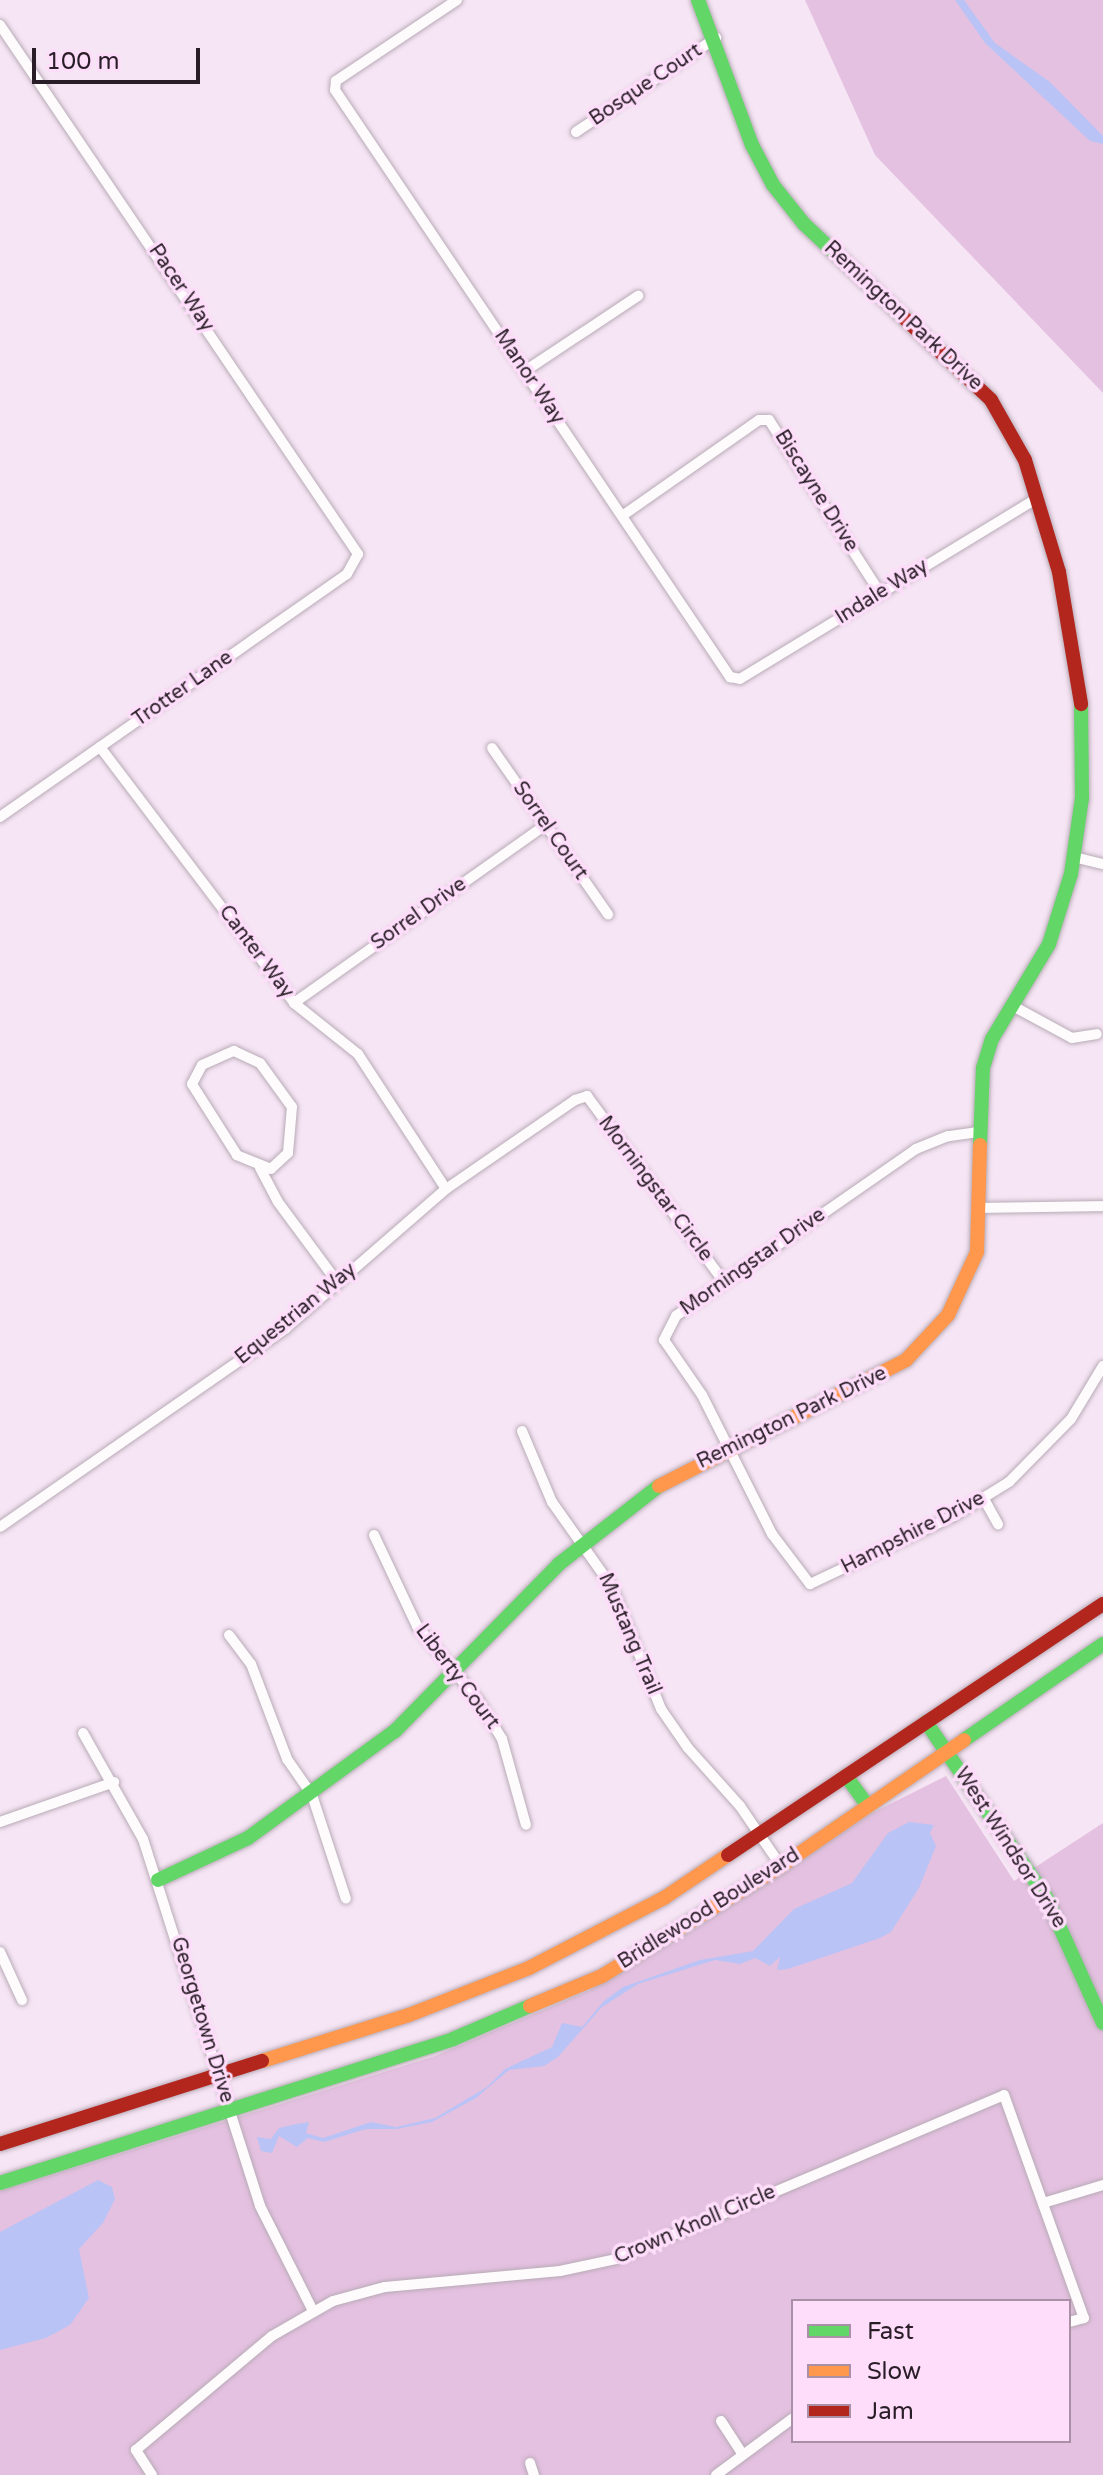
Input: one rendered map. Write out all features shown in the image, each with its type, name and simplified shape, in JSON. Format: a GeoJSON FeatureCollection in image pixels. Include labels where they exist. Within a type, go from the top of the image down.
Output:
{"type":"FeatureCollection","features":[{"type":"Feature","properties":{"kind":"street","name":"Manor Way"},"geometry":{"type":"LineString","coordinates":[[457,0],[336,81],[335,90],[727,673]]}},
{"type":"Feature","properties":{"kind":"street","name":"Remington Park Drive"},"geometry":{"type":"LineString","coordinates":[[158,1880],[248,1838],[312,1795],[395,1731],[456,1674],[582,1543],[640,1496],[729,1448],[867,1383],[920,1347],[948,1315],[968,1279],[977,1252],[981,1208],[978,1132],[983,1068],[992,1039],[1049,944],[1074,857],[1085,727],[1059,572],[1025,460],[991,400],[804,224],[773,185],[752,145],[716,38],[698,0]]}},
{"type":"Feature","properties":{"kind":"street","name":"Pacer Way"},"geometry":{"type":"LineString","coordinates":[[0,25],[358,554]]}},
{"type":"Feature","properties":{"kind":"street","name":"Bosque Court"},"geometry":{"type":"LineString","coordinates":[[576,132],[716,38]]}},
{"type":"Feature","properties":{"kind":"street"},"geometry":{"type":"LineString","coordinates":[[525,371],[638,296]]}},
{"type":"Feature","properties":{"kind":"street","name":"Biscayne Drive"},"geometry":{"type":"LineString","coordinates":[[622,516],[759,420],[769,420],[880,593]]}},
{"type":"Feature","properties":{"kind":"street","name":"Indale Way"},"geometry":{"type":"LineString","coordinates":[[727,673],[740,679],[1038,498]]}},
{"type":"Feature","properties":{"kind":"street","name":"Trotter Lane"},"geometry":{"type":"LineString","coordinates":[[0,817],[347,574],[358,554]]}},
{"type":"Feature","properties":{"kind":"street","name":"Canter Way"},"geometry":{"type":"LineString","coordinates":[[100,747],[294,1003],[358,1054],[446,1189]]}},
{"type":"Feature","properties":{"kind":"street","name":"Sorrel Court"},"geometry":{"type":"LineString","coordinates":[[492,748],[608,914]]}},
{"type":"Feature","properties":{"kind":"street","name":"Sorrel Drive"},"geometry":{"type":"LineString","coordinates":[[294,1003],[544,826]]}},
{"type":"Feature","properties":{"kind":"street"},"geometry":{"type":"LineString","coordinates":[[1074,857],[1103,864]]}},
{"type":"Feature","properties":{"kind":"street"},"geometry":{"type":"LineString","coordinates":[[1011,1005],[1072,1038],[1097,1034]]}},
{"type":"Feature","properties":{"kind":"street"},"geometry":{"type":"LineString","coordinates":[[260,1168],[271,1169],[288,1153],[292,1107],[260,1063],[234,1051],[202,1065],[192,1084],[237,1155],[260,1168],[278,1202],[338,1283]]}},
{"type":"Feature","properties":{"kind":"street","name":"Equestrian Way"},"geometry":{"type":"LineString","coordinates":[[0,1527],[286,1328],[446,1189],[587,1096]]}},
{"type":"Feature","properties":{"kind":"street","name":"Morningstar Circle"},"geometry":{"type":"LineString","coordinates":[[587,1096],[724,1282]]}},
{"type":"Feature","properties":{"kind":"street","name":"Morningstar Drive"},"geometry":{"type":"LineString","coordinates":[[810,1584],[772,1534],[702,1395],[664,1340],[676,1316],[924,1144],[978,1132]]}},
{"type":"Feature","properties":{"kind":"street"},"geometry":{"type":"LineString","coordinates":[[981,1208],[1103,1206]]}},
{"type":"Feature","properties":{"kind":"street","name":"Hampshire Drive"},"geometry":{"type":"LineString","coordinates":[[810,1584],[984,1499],[1050,1444],[1103,1366]]}},
{"type":"Feature","properties":{"kind":"street","name":"Mustang Trail"},"geometry":{"type":"LineString","coordinates":[[522,1431],[542,1485],[612,1587],[661,1709],[781,1866]]}},
{"type":"Feature","properties":{"kind":"street"},"geometry":{"type":"LineString","coordinates":[[984,1499],[998,1524]]}},
{"type":"Feature","properties":{"kind":"street","name":"Liberty Court"},"geometry":{"type":"LineString","coordinates":[[374,1535],[405,1605],[431,1647],[456,1674],[502,1739],[526,1825]]}},
{"type":"Feature","properties":{"kind":"street","name":"Bridlewood Boulevard"},"geometry":{"type":"LineString","coordinates":[[0,2144],[409,2015],[529,1968],[654,1903],[1103,1604]]}},
{"type":"Feature","properties":{"kind":"street"},"geometry":{"type":"LineString","coordinates":[[229,1635],[251,1664],[287,1759],[312,1795],[327,1830],[337,1884],[346,1899]]}},
{"type":"Feature","properties":{"kind":"street","name":"Bridlewood Boulevard"},"geometry":{"type":"LineString","coordinates":[[0,2183],[453,2039],[565,1993],[669,1939],[948,1753],[1103,1644]]}},
{"type":"Feature","properties":{"kind":"street","name":"West Windsor Drive"},"geometry":{"type":"LineString","coordinates":[[926,1722],[1061,1922],[1103,2023]]}},
{"type":"Feature","properties":{"kind":"street","name":"Georgetown Drive"},"geometry":{"type":"LineString","coordinates":[[83,1733],[114,1782],[158,1880],[266,2220],[313,2311]]}},
{"type":"Feature","properties":{"kind":"street"},"geometry":{"type":"LineString","coordinates":[[846,1776],[868,1806]]}},
{"type":"Feature","properties":{"kind":"street"},"geometry":{"type":"LineString","coordinates":[[0,1822],[114,1782]]}},
{"type":"Feature","properties":{"kind":"street"},"geometry":{"type":"LineString","coordinates":[[0,1952],[22,2000]]}},
{"type":"Feature","properties":{"kind":"street","name":"Crown Knoll Circle"},"geometry":{"type":"LineString","coordinates":[[152,2475],[136,2450],[272,2336],[313,2311],[369,2290],[560,2271],[616,2259],[1004,2095],[1084,2318],[1071,2321]]}},
{"type":"Feature","properties":{"kind":"street"},"geometry":{"type":"LineString","coordinates":[[1043,2203],[1103,2185]]}},
{"type":"Feature","properties":{"kind":"street"},"geometry":{"type":"LineString","coordinates":[[716,2475],[791,2419]]}},
{"type":"Feature","properties":{"kind":"street"},"geometry":{"type":"LineString","coordinates":[[721,2421],[742,2453]]}},
{"type":"Feature","properties":{"kind":"street"},"geometry":{"type":"LineString","coordinates":[[530,2463],[534,2475]]}},
{"type":"Feature","properties":{"kind":"shaded area"},"geometry":{"type":"Polygon","coordinates":[[[805,0],[1103,0],[1103,393],[875,155],[805,0]]]}},
{"type":"Feature","properties":{"kind":"shaded area"},"geometry":{"type":"Polygon","coordinates":[[[946,1776],[1014,1881],[1103,1823],[1103,2475],[0,2475],[0,2191],[435,2056],[590,1990],[693,1930],[872,1813],[946,1776]]]}},
{"type":"Feature","properties":{"kind":"water"},"geometry":{"type":"Polygon","coordinates":[[[955,0],[964,0],[995,43],[1050,82],[1103,136],[1103,144],[1090,141],[985,43],[955,0]]]}},
{"type":"Feature","properties":{"kind":"water"},"geometry":{"type":"Polygon","coordinates":[[[909,1822],[934,1825],[930,1833],[936,1846],[919,1888],[891,1932],[880,1938],[788,1969],[777,1970],[780,1957],[770,1966],[755,1958],[740,1964],[715,1960],[638,1984],[602,2007],[558,2057],[544,2066],[509,2070],[476,2098],[432,2122],[397,2129],[366,2129],[324,2142],[308,2138],[297,2147],[279,2136],[272,2153],[261,2151],[257,2137],[271,2139],[279,2128],[296,2124],[309,2122],[306,2133],[323,2138],[371,2122],[396,2127],[435,2118],[487,2087],[505,2069],[552,2047],[562,2023],[582,2027],[604,2001],[623,1987],[700,1960],[753,1951],[794,1909],[852,1883],[888,1833],[909,1822]]]}},
{"type":"Feature","properties":{"kind":"water"},"geometry":{"type":"Polygon","coordinates":[[[98,2180],[112,2187],[115,2199],[103,2223],[79,2249],[89,2298],[70,2325],[46,2338],[0,2350],[0,2232],[98,2180]]]}},
{"type":"Feature","properties":{"kind":"traffic: fast"},"geometry":{"type":"LineString","coordinates":[[698,0],[752,145],[773,185],[804,224],[902,316]]}},
{"type":"Feature","properties":{"kind":"traffic: fast"},"geometry":{"type":"LineString","coordinates":[[980,1145],[983,1068],[992,1039],[1049,944],[1071,874],[1082,798],[1081,704]]}},
{"type":"Feature","properties":{"kind":"traffic: fast"},"geometry":{"type":"LineString","coordinates":[[158,1880],[248,1838],[395,1731],[559,1564],[659,1486]]}},
{"type":"Feature","properties":{"kind":"traffic: fast"},"geometry":{"type":"LineString","coordinates":[[964,1740],[1103,1644]]}},
{"type":"Feature","properties":{"kind":"traffic: fast"},"geometry":{"type":"LineString","coordinates":[[926,1722],[1047,1899],[1103,2023]]}},
{"type":"Feature","properties":{"kind":"traffic: fast"},"geometry":{"type":"LineString","coordinates":[[846,1776],[868,1806]]}},
{"type":"Feature","properties":{"kind":"traffic: fast"},"geometry":{"type":"LineString","coordinates":[[0,2183],[453,2039],[530,2006]]}},
{"type":"Feature","properties":{"kind":"traffic: slow"},"geometry":{"type":"LineString","coordinates":[[659,1486],[906,1360],[948,1315],[977,1252],[980,1145]]}},
{"type":"Feature","properties":{"kind":"traffic: slow"},"geometry":{"type":"LineString","coordinates":[[530,2006],[602,1976],[781,1866],[964,1740]]}},
{"type":"Feature","properties":{"kind":"traffic: slow"},"geometry":{"type":"LineString","coordinates":[[262,2061],[409,2015],[529,1968],[664,1898],[728,1855]]}},
{"type":"Feature","properties":{"kind":"traffic: jam"},"geometry":{"type":"LineString","coordinates":[[902,316],[991,400],[1025,460],[1059,572],[1081,704]]}},
{"type":"Feature","properties":{"kind":"traffic: jam"},"geometry":{"type":"LineString","coordinates":[[728,1855],[1103,1604]]}},
{"type":"Feature","properties":{"kind":"traffic: jam"},"geometry":{"type":"LineString","coordinates":[[0,2144],[262,2061]]}}]}
